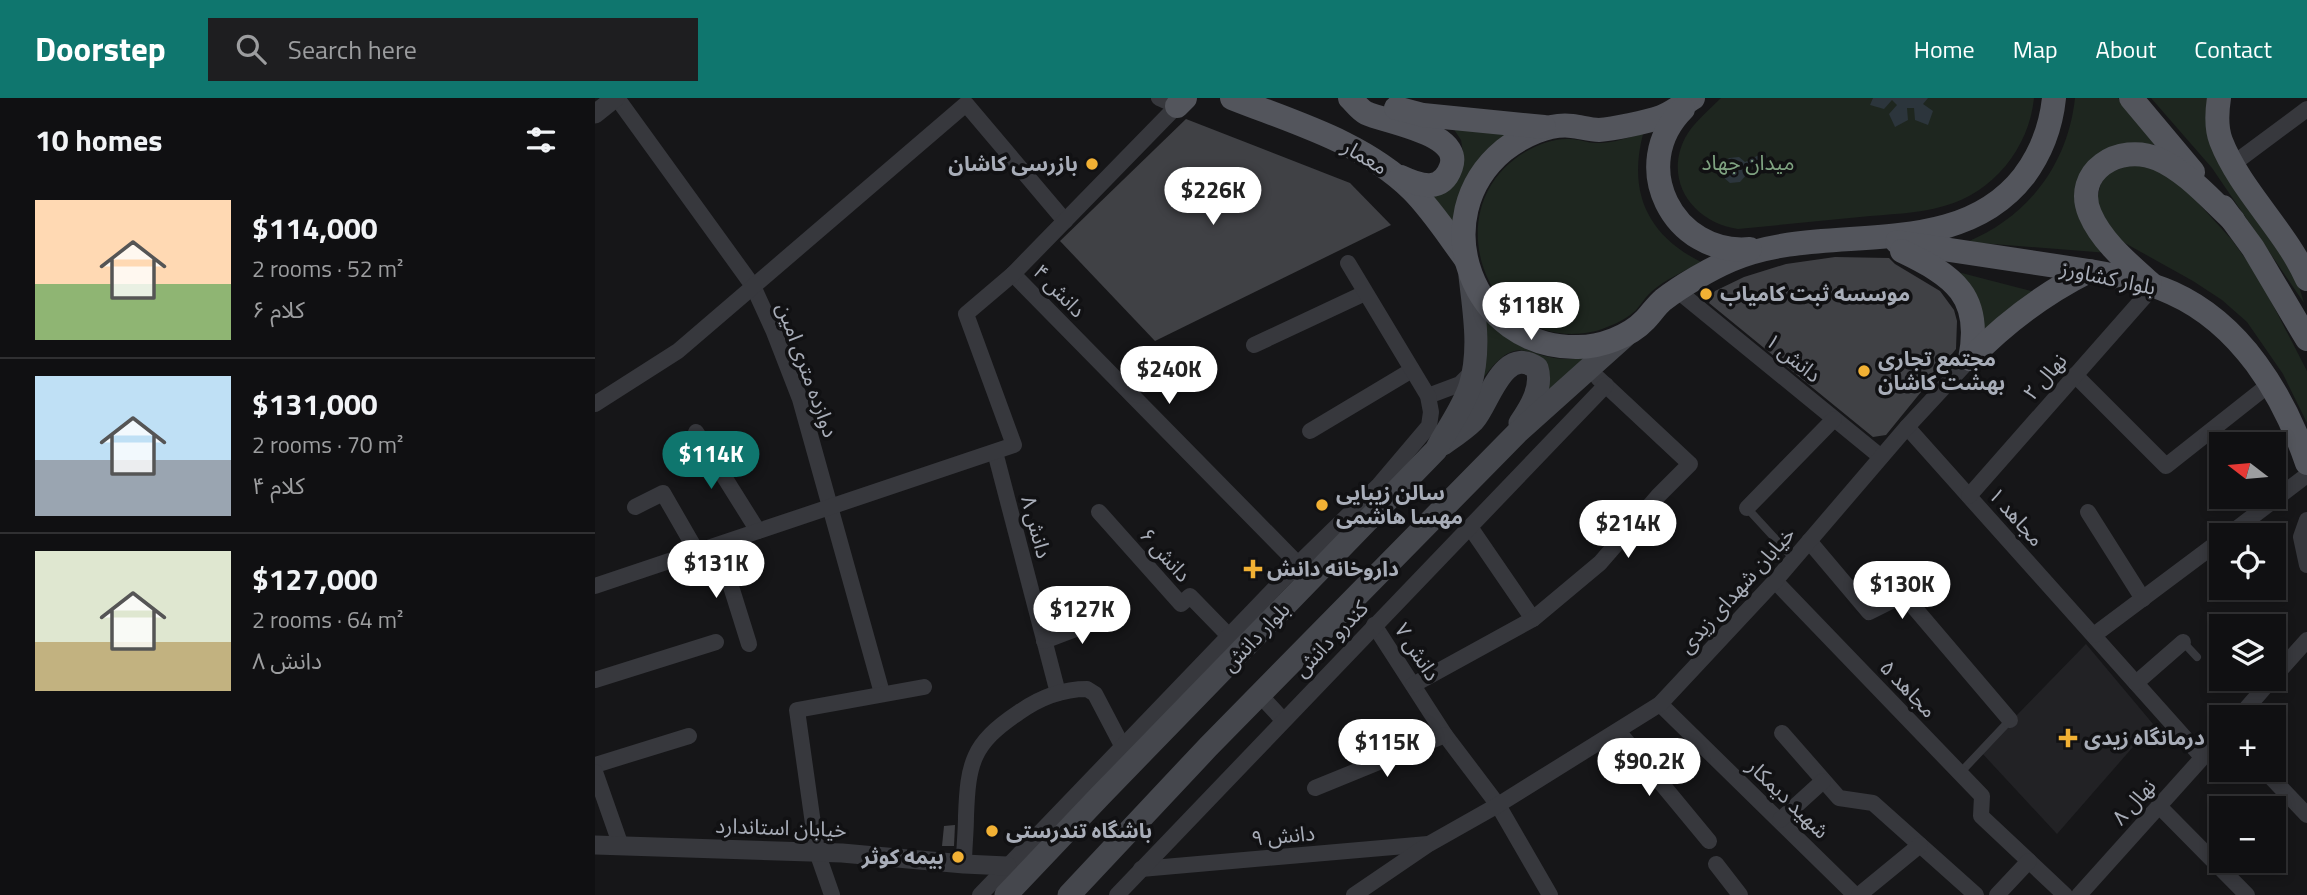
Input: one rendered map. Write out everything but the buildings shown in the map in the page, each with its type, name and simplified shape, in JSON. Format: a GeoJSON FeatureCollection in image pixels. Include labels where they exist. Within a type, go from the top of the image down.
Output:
{"type":"FeatureCollection","features":[{"type":"Feature","properties":{"kind":"main road","name":"معمار"},"geometry":{"type":"LineString","coordinates":[[1232,98],[1345,143],[1394,174],[1425,204],[1468,267]]}},
{"type":"Feature","properties":{"kind":"main road"},"geometry":{"type":"LineString","coordinates":[[1350,98],[1363,112],[1441,140],[1451,153],[1452,163],[1448,173],[1438,184],[1425,186],[1394,174]]}},
{"type":"Feature","properties":{"kind":"main road"},"geometry":{"type":"LineString","coordinates":[[1362,98],[1385,102],[1423,115],[1551,127]]}},
{"type":"Feature","properties":{"kind":"main road"},"geometry":{"type":"LineString","coordinates":[[1693,98],[1674,117],[1665,133],[1658,168],[1660,186],[1675,218],[1688,231],[1703,241],[1737,250],[1934,230],[1972,218],[2005,196],[2031,166],[2046,135],[2054,98]]}},
{"type":"Feature","properties":{"kind":"main road"},"geometry":{"type":"LineString","coordinates":[[1693,98],[1662,117],[1598,130],[1569,125],[1551,127],[1534,132],[1504,150],[1481,176],[1467,207],[1464,233],[1468,267],[1487,306],[1500,319],[1528,338],[1579,347],[1613,340],[1629,332],[1644,322],[1661,302],[1678,291],[1729,260],[1763,247]]}},
{"type":"Feature","properties":{"kind":"main road"},"geometry":{"type":"LineString","coordinates":[[2131,98],[2233,220],[2253,248],[2307,339]]}},
{"type":"Feature","properties":{"kind":"main road"},"geometry":{"type":"LineString","coordinates":[[2219,98],[2221,140],[2233,164],[2306,275]]}},
{"type":"Feature","properties":{"kind":"main road"},"geometry":{"type":"LineString","coordinates":[[2154,286],[2097,229],[2089,211],[2087,202],[2091,179],[2106,162],[2118,155],[2136,152],[2159,159],[2185,176],[2233,220]]}},
{"type":"Feature","properties":{"kind":"main road"},"geometry":{"type":"LineString","coordinates":[[1865,237],[1929,264],[1958,287],[1972,313],[1974,328],[1970,359]]}},
{"type":"Feature","properties":{"kind":"main road","name":"بلوار کشاورز"},"geometry":{"type":"LineString","coordinates":[[1865,237],[2088,271],[2154,286],[2195,306],[2218,323],[2247,351],[2270,383],[2298,436],[2307,463]]}},
{"type":"Feature","properties":{"kind":"main road","name":"بلوار دانش"},"geometry":{"type":"LineString","coordinates":[[1006,895],[1127,756],[1436,450],[1469,388],[1473,371],[1476,329],[1468,267]]}},
{"type":"Feature","properties":{"kind":"main road"},"geometry":{"type":"LineString","coordinates":[[1970,359],[1999,329],[2029,305],[2088,271]]}},
{"type":"Feature","properties":{"kind":"main road","name":"بلوار دانش"},"geometry":{"type":"LineString","coordinates":[[1069,895],[1260,695],[1500,451],[1629,332]]}},
{"type":"Feature","properties":{"kind":"main road"},"geometry":{"type":"LineString","coordinates":[[1436,450],[1474,420],[1501,374],[1511,365],[1532,364],[1539,375],[1536,392],[1525,415],[1500,451]]}},
{"type":"Feature","properties":{"kind":"street"},"geometry":{"type":"LineString","coordinates":[[595,114],[616,98]]}},
{"type":"Feature","properties":{"kind":"street","name":"دوازده متری امین"},"geometry":{"type":"LineString","coordinates":[[616,98],[753,286],[800,399],[882,693]]}},
{"type":"Feature","properties":{"kind":"street","name":"دانش ۴"},"geometry":{"type":"LineString","coordinates":[[1174,101],[1013,274],[1298,564]]}},
{"type":"Feature","properties":{"kind":"street"},"geometry":{"type":"LineString","coordinates":[[595,404],[678,351],[966,104],[1065,221]]}},
{"type":"Feature","properties":{"kind":"street"},"geometry":{"type":"LineString","coordinates":[[2233,164],[2307,109]]}},
{"type":"Feature","properties":{"kind":"street"},"geometry":{"type":"LineString","coordinates":[[980,895],[1007,866],[1127,756],[1230,637],[1298,564],[1379,485],[1429,426],[1431,412],[1428,396],[1348,262]]}},
{"type":"Feature","properties":{"kind":"street"},"geometry":{"type":"LineString","coordinates":[[595,586],[1014,444],[966,314],[1013,274]]}},
{"type":"Feature","properties":{"kind":"street","name":"نهال ۲"},"geometry":{"type":"LineString","coordinates":[[1969,496],[2154,286]]}},
{"type":"Feature","properties":{"kind":"street","name":"دانش ۱"},"geometry":{"type":"LineString","coordinates":[[1678,291],[1881,457]]}},
{"type":"Feature","properties":{"kind":"street"},"geometry":{"type":"LineString","coordinates":[[1254,345],[1365,293]]}},
{"type":"Feature","properties":{"kind":"street","name":"خیابان شهدای زیدی"},"geometry":{"type":"LineString","coordinates":[[1354,895],[1429,844],[1498,805],[1660,704],[1775,582],[1907,426],[1970,359]]}},
{"type":"Feature","properties":{"kind":"street"},"geometry":{"type":"LineString","coordinates":[[1310,431],[1412,370]]}},
{"type":"Feature","properties":{"kind":"street"},"geometry":{"type":"LineString","coordinates":[[1413,685],[1533,619],[1600,563],[1658,496],[1690,464],[1588,370]]}},
{"type":"Feature","properties":{"kind":"street"},"geometry":{"type":"LineString","coordinates":[[1428,396],[1460,384],[1473,371]]}},
{"type":"Feature","properties":{"kind":"street"},"geometry":{"type":"LineString","coordinates":[[2075,374],[2165,466],[2270,383]]}},
{"type":"Feature","properties":{"kind":"street","name":"کندرو دانش"},"geometry":{"type":"LineString","coordinates":[[1117,895],[1606,385]]}},
{"type":"Feature","properties":{"kind":"street"},"geometry":{"type":"LineString","coordinates":[[1747,508],[1834,419]]}},
{"type":"Feature","properties":{"kind":"street","name":"مجاهد ۱"},"geometry":{"type":"LineString","coordinates":[[1907,426],[2202,757]]}},
{"type":"Feature","properties":{"kind":"street"},"geometry":{"type":"LineString","coordinates":[[696,432],[758,531]]}},
{"type":"Feature","properties":{"kind":"street","name":"دانش ۸"},"geometry":{"type":"LineString","coordinates":[[995,452],[1058,693]]}},
{"type":"Feature","properties":{"kind":"street"},"geometry":{"type":"LineString","coordinates":[[2244,523],[2307,475]]}},
{"type":"Feature","properties":{"kind":"street"},"geometry":{"type":"LineString","coordinates":[[635,508],[663,493],[697,552]]}},
{"type":"Feature","properties":{"kind":"street","name":"دانش ۶"},"geometry":{"type":"LineString","coordinates":[[1100,512],[1181,604],[1191,596],[1230,637]]}},
{"type":"Feature","properties":{"kind":"street"},"geometry":{"type":"LineString","coordinates":[[2088,512],[2143,599]]}},
{"type":"Feature","properties":{"kind":"street"},"geometry":{"type":"LineString","coordinates":[[2307,520],[2301,537],[2307,565]]}},
{"type":"Feature","properties":{"kind":"street"},"geometry":{"type":"LineString","coordinates":[[1470,527],[1533,619]]}},
{"type":"Feature","properties":{"kind":"street"},"geometry":{"type":"LineString","coordinates":[[1809,541],[1869,612],[1899,597],[1907,599],[2010,720]]}},
{"type":"Feature","properties":{"kind":"street"},"geometry":{"type":"LineString","coordinates":[[718,545],[749,643]]}},
{"type":"Feature","properties":{"kind":"street"},"geometry":{"type":"LineString","coordinates":[[2094,635],[2209,549]]}},
{"type":"Feature","properties":{"kind":"street","name":"مجاهد ۵"},"geometry":{"type":"LineString","coordinates":[[1775,582],[1982,796],[1982,816],[2029,861]]}},
{"type":"Feature","properties":{"kind":"street"},"geometry":{"type":"LineString","coordinates":[[1044,641],[1107,617]]}},
{"type":"Feature","properties":{"kind":"street","name":"دانش ۷"},"geometry":{"type":"LineString","coordinates":[[1374,625],[1445,735],[1498,805],[1550,895]]}},
{"type":"Feature","properties":{"kind":"street"},"geometry":{"type":"LineString","coordinates":[[2136,683],[2181,639]]}},
{"type":"Feature","properties":{"kind":"street"},"geometry":{"type":"LineString","coordinates":[[2286,664],[2307,640]]}},
{"type":"Feature","properties":{"kind":"street"},"geometry":{"type":"LineString","coordinates":[[595,680],[716,642]]}},
{"type":"Feature","properties":{"kind":"street"},"geometry":{"type":"LineString","coordinates":[[832,895],[817,852],[797,710],[924,687]]}},
{"type":"Feature","properties":{"kind":"street"},"geometry":{"type":"LineString","coordinates":[[964,864],[967,777],[973,759],[987,736],[999,725],[1048,695],[1087,689],[1095,694],[1127,756]]}},
{"type":"Feature","properties":{"kind":"street"},"geometry":{"type":"LineString","coordinates":[[2250,705],[2262,691]]}},
{"type":"Feature","properties":{"kind":"street"},"geometry":{"type":"LineString","coordinates":[[1260,695],[1283,720]]}},
{"type":"Feature","properties":{"kind":"street","name":"شهید دیمکار"},"geometry":{"type":"LineString","coordinates":[[1660,704],[1857,895]]}},
{"type":"Feature","properties":{"kind":"street"},"geometry":{"type":"LineString","coordinates":[[1618,731],[1709,841]]}},
{"type":"Feature","properties":{"kind":"street"},"geometry":{"type":"LineString","coordinates":[[1782,733],[1839,798],[1874,803],[1976,895]]}},
{"type":"Feature","properties":{"kind":"street"},"geometry":{"type":"LineString","coordinates":[[1315,788],[1445,735]]}},
{"type":"Feature","properties":{"kind":"street"},"geometry":{"type":"LineString","coordinates":[[595,765],[689,736]]}},
{"type":"Feature","properties":{"kind":"street","name":"نهال ۸"},"geometry":{"type":"LineString","coordinates":[[2079,895],[2209,750]]}},
{"type":"Feature","properties":{"kind":"street"},"geometry":{"type":"LineString","coordinates":[[595,772],[621,846]]}},
{"type":"Feature","properties":{"kind":"street"},"geometry":{"type":"LineString","coordinates":[[1780,820],[1823,781]]}},
{"type":"Feature","properties":{"kind":"street"},"geometry":{"type":"LineString","coordinates":[[2275,782],[2307,815]]}},
{"type":"Feature","properties":{"kind":"street"},"geometry":{"type":"LineString","coordinates":[[2159,806],[2247,895]]}},
{"type":"Feature","properties":{"kind":"street","name":"دانش ۹"},"geometry":{"type":"LineString","coordinates":[[1141,869],[1429,844]]}},
{"type":"Feature","properties":{"kind":"street","name":"خیابان استاندارد"},"geometry":{"type":"LineString","coordinates":[[595,845],[817,852],[1007,866]]}},
{"type":"Feature","properties":{"kind":"street"},"geometry":{"type":"LineString","coordinates":[[1857,895],[1920,845]]}},
{"type":"Feature","properties":{"kind":"street"},"geometry":{"type":"LineString","coordinates":[[1997,895],[2029,861],[2065,895]]}},
{"type":"Feature","properties":{"kind":"street"},"geometry":{"type":"LineString","coordinates":[[1716,864],[1740,895]]}},
{"type":"Feature","properties":{"kind":"lane"},"geometry":{"type":"LineString","coordinates":[[1747,508],[1794,559]]}},
{"type":"Feature","properties":{"kind":"lane"},"geometry":{"type":"LineString","coordinates":[[2181,639],[2197,657]]}},
{"type":"Feature","properties":{"kind":"lane"},"geometry":{"type":"LineString","coordinates":[[1960,772],[2010,720]]}},
{"type":"Feature","properties":{"kind":"shaded area"},"geometry":{"type":"Polygon","coordinates":[[[1873,98],[1928,98],[1923,104],[1933,111],[1928,125],[1915,120],[1914,108],[1907,108],[1908,120],[1895,127],[1889,114],[1897,105],[1892,100],[1884,109],[1870,105],[1873,98]]]}},
{"type":"Feature","properties":{"kind":"shaded area"},"geometry":{"type":"Polygon","coordinates":[[[1765,152],[1767,157],[1747,166],[1747,174],[1740,182],[1730,183],[1722,176],[1722,165],[1729,158],[1739,157],[1745,162],[1765,152]]]}},
{"type":"Feature","properties":{"kind":"shaded area","name":"درمانگاه زیدی"},"geometry":{"type":"Polygon","coordinates":[[[2086,644],[2153,724],[2057,834],[1981,752],[2086,644]]]}},
{"type":"Feature","properties":{"kind":"green space","name":"میدان جهاد"},"geometry":{"type":"Polygon","coordinates":[[[1721,98],[2034,98],[2025,134],[2016,151],[1993,179],[1962,200],[1913,212],[1738,229],[1722,225],[1696,209],[1681,185],[1678,170],[1679,154],[1688,132],[1721,98]]]}},
{"type":"Feature","properties":{"kind":"green space"},"geometry":{"type":"Polygon","coordinates":[[[2075,98],[2118,98],[2162,145],[2128,143],[2090,163],[2108,253],[1967,242],[2009,218],[2041,185],[2064,145],[2075,98]]]}},
{"type":"Feature","properties":{"kind":"green space"},"geometry":{"type":"Polygon","coordinates":[[[2151,98],[2211,98],[2298,283],[2304,303],[2212,168],[2151,98]]]}},
{"type":"Feature","properties":{"kind":"green space"},"geometry":{"type":"Polygon","coordinates":[[[1453,128],[1518,132],[1457,236],[1428,190],[1463,152],[1461,140],[1453,128]]]}},
{"type":"Feature","properties":{"kind":"green space","name":"میدان جهاد"},"geometry":{"type":"Polygon","coordinates":[[[1643,134],[1638,175],[1646,210],[1667,239],[1701,262],[1656,288],[1630,315],[1596,331],[1558,333],[1527,322],[1502,301],[1485,272],[1478,240],[1481,207],[1497,177],[1525,152],[1547,142],[1570,139],[1602,143],[1643,134]]]}},
{"type":"Feature","properties":{"kind":"green space"},"geometry":{"type":"Polygon","coordinates":[[[2141,161],[2179,182],[2232,240],[2258,276],[2307,371],[2307,423],[2283,374],[2247,322],[2222,300],[2193,281],[2123,242],[2102,221],[2097,199],[2106,174],[2141,161]]]}},
{"type":"Feature","properties":{"kind":"green space"},"geometry":{"type":"Polygon","coordinates":[[[1950,270],[2035,292],[1981,338],[1950,270]]]}},
{"type":"Feature","properties":{"kind":"green space"},"geometry":{"type":"Polygon","coordinates":[[[1482,315],[1492,326],[1528,350],[1555,358],[1585,358],[1538,402],[1537,356],[1527,351],[1510,352],[1496,363],[1477,385],[1482,315]]]}},
{"type":"Feature","properties":{"kind":"place","name":"بازرسی کاشان"},"geometry":{"type":"Point","coordinates":[1092,164]}},
{"type":"Feature","properties":{"kind":"place","name":"موسسه ثبت کامیاب"},"geometry":{"type":"Point","coordinates":[1706,294]}},
{"type":"Feature","properties":{"kind":"place","name":"مجتمع تجاری بهشت کاشان"},"geometry":{"type":"Point","coordinates":[1864,371]}},
{"type":"Feature","properties":{"kind":"place","name":"سالن زیبایی مهسا هاشمی"},"geometry":{"type":"Point","coordinates":[1322,505]}},
{"type":"Feature","properties":{"kind":"place","name":"داروخانه دانش"},"geometry":{"type":"Point","coordinates":[1253,569]}},
{"type":"Feature","properties":{"kind":"place","name":"درمانگاه زیدی"},"geometry":{"type":"Point","coordinates":[2068,738]}},
{"type":"Feature","properties":{"kind":"place","name":"باشگاه تندرستی"},"geometry":{"type":"Point","coordinates":[992,831]}},
{"type":"Feature","properties":{"kind":"place","name":"بیمه کوثر"},"geometry":{"type":"Point","coordinates":[958,857]}}]}
